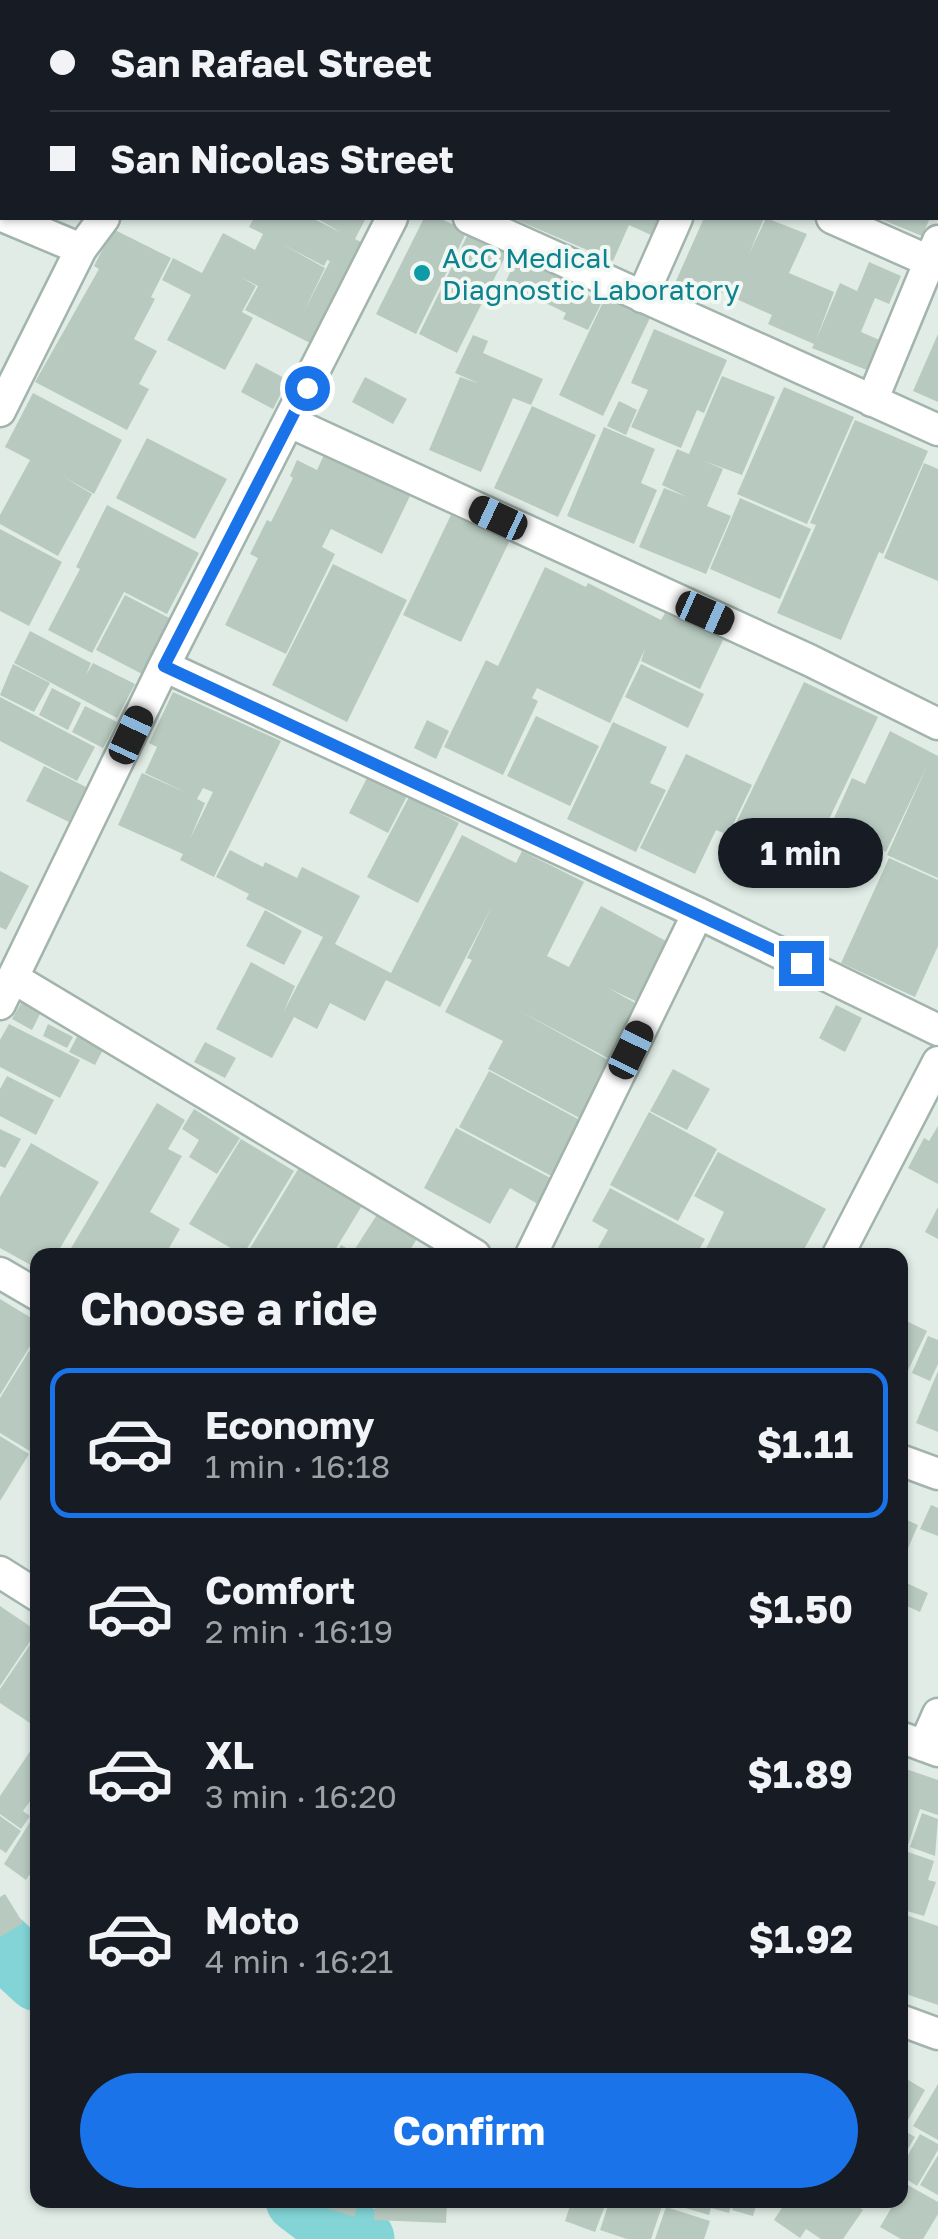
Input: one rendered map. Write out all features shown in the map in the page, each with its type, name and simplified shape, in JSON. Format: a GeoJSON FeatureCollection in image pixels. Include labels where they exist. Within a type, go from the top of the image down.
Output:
{"type":"FeatureCollection","features":[{"type":"Feature","properties":{"kind":"street"},"geometry":{"type":"LineString","coordinates":[[13,220],[82,249]]}},
{"type":"Feature","properties":{"kind":"street"},"geometry":{"type":"LineString","coordinates":[[0,411],[82,249],[103,220]]}},
{"type":"Feature","properties":{"kind":"street"},"geometry":{"type":"LineString","coordinates":[[391,220],[164,666],[7,992],[463,1248]]}},
{"type":"Feature","properties":{"kind":"street"},"geometry":{"type":"LineString","coordinates":[[473,220],[938,430]]}},
{"type":"Feature","properties":{"kind":"street"},"geometry":{"type":"LineString","coordinates":[[642,297],[677,220]]}},
{"type":"Feature","properties":{"kind":"street"},"geometry":{"type":"LineString","coordinates":[[838,220],[934,251],[872,401]]}},
{"type":"Feature","properties":{"kind":"street"},"geometry":{"type":"LineString","coordinates":[[290,422],[809,660],[938,724]]}},
{"type":"Feature","properties":{"kind":"street"},"geometry":{"type":"LineString","coordinates":[[164,666],[698,913],[938,1030]]}},
{"type":"Feature","properties":{"kind":"street"},"geometry":{"type":"LineString","coordinates":[[534,1248],[698,913]]}},
{"type":"Feature","properties":{"kind":"street"},"geometry":{"type":"LineString","coordinates":[[842,1248],[938,1062]]}},
{"type":"Feature","properties":{"kind":"street"},"geometry":{"type":"LineString","coordinates":[[0,1272],[30,1290]]}},
{"type":"Feature","properties":{"kind":"street"},"geometry":{"type":"LineString","coordinates":[[908,1463],[938,1474]]}},
{"type":"Feature","properties":{"kind":"street"},"geometry":{"type":"LineString","coordinates":[[0,1572],[30,1591]]}},
{"type":"Feature","properties":{"kind":"street"},"geometry":{"type":"LineString","coordinates":[[921,1745],[938,1714]]}},
{"type":"Feature","properties":{"kind":"street"},"geometry":{"type":"LineString","coordinates":[[908,2023],[938,2034]]}},
{"type":"Feature","properties":{"kind":"building"},"geometry":{"type":"Polygon","coordinates":[[[253,220],[316,220],[342,233],[319,220],[365,220],[355,239],[367,245],[314,345],[245,310],[258,286],[241,277],[256,286],[242,312],[253,318],[225,370],[167,340],[191,295],[162,280],[173,258],[202,273],[223,233],[255,250],[263,234],[249,227],[253,220]],[[282,244],[325,268],[304,311],[330,261],[324,266],[282,244]]]}},
{"type":"Feature","properties":{"kind":"building","name":"ACC Medical Diagnostic Laboratory"},"geometry":{"type":"Polygon","coordinates":[[[423,220],[443,220],[467,231],[416,334],[376,314],[423,220]]]}},
{"type":"Feature","properties":{"kind":"building"},"geometry":{"type":"Polygon","coordinates":[[[517,220],[658,220],[651,235],[629,225],[613,261],[517,220]]]}},
{"type":"Feature","properties":{"kind":"building"},"geometry":{"type":"Polygon","coordinates":[[[703,220],[763,220],[749,254],[765,220],[807,234],[789,273],[834,292],[816,340],[840,283],[857,291],[869,262],[901,276],[889,304],[875,298],[861,332],[891,345],[879,375],[812,348],[814,344],[768,324],[772,315],[721,292],[717,301],[675,283],[703,220]]]}},
{"type":"Feature","properties":{"kind":"building"},"geometry":{"type":"Polygon","coordinates":[[[883,220],[929,220],[922,236],[883,220]]]}},
{"type":"Feature","properties":{"kind":"building"},"geometry":{"type":"Polygon","coordinates":[[[113,229],[171,258],[134,339],[157,351],[139,384],[149,389],[127,430],[35,382],[99,269],[94,266],[113,229]]]}},
{"type":"Feature","properties":{"kind":"building"},"geometry":{"type":"Polygon","coordinates":[[[469,232],[508,251],[457,353],[419,334],[469,232]]]}},
{"type":"Feature","properties":{"kind":"building"},"geometry":{"type":"Polygon","coordinates":[[[520,252],[580,282],[576,289],[602,302],[588,330],[563,319],[566,313],[505,283],[520,252]]]}},
{"type":"Feature","properties":{"kind":"building"},"geometry":{"type":"Polygon","coordinates":[[[605,298],[650,318],[603,416],[559,395],[605,298]]]}},
{"type":"Feature","properties":{"kind":"building"},"geometry":{"type":"Polygon","coordinates":[[[654,329],[727,360],[704,413],[697,410],[681,448],[631,427],[648,390],[631,383],[654,329]]]}},
{"type":"Feature","properties":{"kind":"building"},"geometry":{"type":"Polygon","coordinates":[[[938,334],[938,402],[913,391],[938,334]]]}},
{"type":"Feature","properties":{"kind":"building"},"geometry":{"type":"Polygon","coordinates":[[[473,335],[488,341],[483,353],[543,379],[531,405],[513,398],[481,472],[429,450],[460,377],[478,383],[455,373],[473,335]]]}},
{"type":"Feature","properties":{"kind":"building"},"geometry":{"type":"Polygon","coordinates":[[[256,363],[288,380],[273,409],[241,392],[256,363]]]}},
{"type":"Feature","properties":{"kind":"building"},"geometry":{"type":"Polygon","coordinates":[[[722,376],[775,397],[742,475],[704,461],[723,469],[707,506],[731,516],[706,574],[639,547],[664,488],[687,497],[662,485],[677,449],[689,454],[722,376]]]}},
{"type":"Feature","properties":{"kind":"building"},"geometry":{"type":"Polygon","coordinates":[[[365,377],[407,399],[393,424],[352,402],[365,377]]]}},
{"type":"Feature","properties":{"kind":"building"},"geometry":{"type":"Polygon","coordinates":[[[784,387],[854,417],[807,524],[737,494],[784,387]]]}},
{"type":"Feature","properties":{"kind":"building"},"geometry":{"type":"Polygon","coordinates":[[[33,393],[122,440],[94,494],[62,476],[92,494],[58,556],[0,524],[0,515],[30,460],[5,447],[33,393]]]}},
{"type":"Feature","properties":{"kind":"building"},"geometry":{"type":"Polygon","coordinates":[[[619,401],[637,410],[626,435],[607,426],[619,401]]]}},
{"type":"Feature","properties":{"kind":"building"},"geometry":{"type":"Polygon","coordinates":[[[532,406],[596,435],[558,517],[494,488],[532,406]]]}},
{"type":"Feature","properties":{"kind":"building"},"geometry":{"type":"Polygon","coordinates":[[[855,420],[928,451],[841,640],[777,613],[816,525],[810,523],[855,420]]]}},
{"type":"Feature","properties":{"kind":"building"},"geometry":{"type":"Polygon","coordinates":[[[604,427],[655,449],[641,483],[657,490],[634,544],[567,516],[604,427]]]}},
{"type":"Feature","properties":{"kind":"building"},"geometry":{"type":"Polygon","coordinates":[[[147,438],[227,479],[195,539],[116,498],[147,438]]]}},
{"type":"Feature","properties":{"kind":"building"},"geometry":{"type":"Polygon","coordinates":[[[324,455],[411,494],[382,554],[331,529],[322,547],[335,554],[286,654],[225,625],[258,558],[250,554],[293,478],[290,476],[297,460],[317,470],[324,455]]]}},
{"type":"Feature","properties":{"kind":"building"},"geometry":{"type":"Polygon","coordinates":[[[924,463],[938,469],[938,581],[884,558],[924,463]]]}},
{"type":"Feature","properties":{"kind":"building"},"geometry":{"type":"Polygon","coordinates":[[[740,498],[811,529],[780,599],[710,569],[740,498]]]}},
{"type":"Feature","properties":{"kind":"building"},"geometry":{"type":"Polygon","coordinates":[[[107,505],[199,553],[167,614],[124,592],[92,653],[48,630],[107,505]]]}},
{"type":"Feature","properties":{"kind":"building"},"geometry":{"type":"Polygon","coordinates":[[[451,515],[509,542],[461,642],[403,615],[451,515]]]}},
{"type":"Feature","properties":{"kind":"building"},"geometry":{"type":"Polygon","coordinates":[[[0,529],[62,562],[29,626],[0,611],[0,529]]]}},
{"type":"Feature","properties":{"kind":"building"},"geometry":{"type":"Polygon","coordinates":[[[333,564],[407,600],[347,722],[272,685],[333,564]]]}},
{"type":"Feature","properties":{"kind":"building"},"geometry":{"type":"Polygon","coordinates":[[[545,567],[586,587],[588,583],[661,620],[665,613],[723,640],[700,689],[641,661],[645,649],[610,723],[537,688],[532,698],[538,701],[503,775],[444,747],[486,660],[498,666],[545,567]]]}},
{"type":"Feature","properties":{"kind":"building"},"geometry":{"type":"Polygon","coordinates":[[[125,595],[173,620],[144,675],[96,650],[125,595]]]}},
{"type":"Feature","properties":{"kind":"building"},"geometry":{"type":"Polygon","coordinates":[[[30,631],[91,663],[86,675],[93,663],[135,684],[117,718],[14,663],[30,631]]]}},
{"type":"Feature","properties":{"kind":"building"},"geometry":{"type":"Polygon","coordinates":[[[13,664],[50,683],[34,712],[0,695],[13,664]]]}},
{"type":"Feature","properties":{"kind":"building"},"geometry":{"type":"Polygon","coordinates":[[[641,664],[704,694],[688,728],[625,697],[641,664]]]}},
{"type":"Feature","properties":{"kind":"building"},"geometry":{"type":"Polygon","coordinates":[[[804,682],[878,717],[797,886],[723,850],[804,682]]]}},
{"type":"Feature","properties":{"kind":"building"},"geometry":{"type":"Polygon","coordinates":[[[52,688],[81,703],[68,730],[39,715],[52,688]]]}},
{"type":"Feature","properties":{"kind":"building"},"geometry":{"type":"Polygon","coordinates":[[[173,692],[281,741],[214,877],[180,860],[183,854],[118,825],[142,773],[187,793],[145,773],[157,747],[149,743],[173,692]],[[203,788],[197,799],[205,803],[190,839],[213,792],[203,788]]]}},
{"type":"Feature","properties":{"kind":"building"},"geometry":{"type":"Polygon","coordinates":[[[0,697],[95,747],[77,781],[0,741],[0,697]]]}},
{"type":"Feature","properties":{"kind":"building"},"geometry":{"type":"Polygon","coordinates":[[[85,706],[117,722],[103,748],[72,732],[85,706]]]}},
{"type":"Feature","properties":{"kind":"building"},"geometry":{"type":"Polygon","coordinates":[[[536,716],[599,746],[570,806],[507,776],[536,716]]]}},
{"type":"Feature","properties":{"kind":"building"},"geometry":{"type":"Polygon","coordinates":[[[427,720],[449,731],[436,759],[414,748],[427,720]]]}},
{"type":"Feature","properties":{"kind":"building"},"geometry":{"type":"Polygon","coordinates":[[[613,722],[667,747],[650,783],[666,790],[636,852],[567,819],[613,722]]]}},
{"type":"Feature","properties":{"kind":"building"},"geometry":{"type":"Polygon","coordinates":[[[890,731],[938,756],[938,878],[887,855],[927,766],[886,852],[830,827],[852,778],[865,784],[890,731]]]}},
{"type":"Feature","properties":{"kind":"building"},"geometry":{"type":"Polygon","coordinates":[[[686,754],[752,785],[728,835],[716,830],[695,874],[640,848],[686,754]]]}},
{"type":"Feature","properties":{"kind":"building"},"geometry":{"type":"Polygon","coordinates":[[[44,766],[86,787],[69,822],[26,801],[44,766]]]}},
{"type":"Feature","properties":{"kind":"building"},"geometry":{"type":"Polygon","coordinates":[[[368,776],[407,796],[388,833],[349,813],[368,776]]]}},
{"type":"Feature","properties":{"kind":"building"},"geometry":{"type":"Polygon","coordinates":[[[409,797],[459,823],[418,903],[367,877],[409,797]]]}},
{"type":"Feature","properties":{"kind":"building"},"geometry":{"type":"Polygon","coordinates":[[[462,835],[516,863],[522,851],[584,882],[547,956],[569,967],[601,906],[677,947],[646,1006],[608,988],[646,1009],[617,1063],[518,1010],[617,1065],[587,1122],[488,1069],[503,1041],[445,1012],[472,960],[467,958],[492,906],[440,1007],[386,980],[365,1021],[330,1003],[317,1029],[294,1017],[272,1058],[216,1029],[251,962],[295,986],[283,1013],[323,937],[246,899],[249,894],[216,877],[230,850],[297,878],[302,867],[360,896],[335,944],[391,973],[462,835]]]}},
{"type":"Feature","properties":{"kind":"building"},"geometry":{"type":"Polygon","coordinates":[[[889,858],[938,880],[938,946],[915,997],[841,963],[889,858]]]}},
{"type":"Feature","properties":{"kind":"building"},"geometry":{"type":"Polygon","coordinates":[[[0,871],[29,886],[6,930],[0,927],[0,871]]]}},
{"type":"Feature","properties":{"kind":"building"},"geometry":{"type":"Polygon","coordinates":[[[265,910],[302,931],[284,965],[246,946],[265,910]]]}},
{"type":"Feature","properties":{"kind":"building"},"geometry":{"type":"Polygon","coordinates":[[[24,998],[43,1008],[32,1030],[12,1019],[24,998]]]}},
{"type":"Feature","properties":{"kind":"building"},"geometry":{"type":"Polygon","coordinates":[[[836,1005],[862,1018],[845,1052],[819,1038],[836,1005]]]}},
{"type":"Feature","properties":{"kind":"building"},"geometry":{"type":"Polygon","coordinates":[[[9,1024],[80,1060],[60,1098],[0,1067],[0,1040],[9,1024]]]}},
{"type":"Feature","properties":{"kind":"building"},"geometry":{"type":"Polygon","coordinates":[[[48,1024],[73,1037],[67,1048],[43,1036],[48,1024]]]}},
{"type":"Feature","properties":{"kind":"building"},"geometry":{"type":"Polygon","coordinates":[[[80,1031],[106,1044],[95,1065],[69,1052],[80,1031]]]}},
{"type":"Feature","properties":{"kind":"building"},"geometry":{"type":"Polygon","coordinates":[[[205,1042],[236,1058],[225,1078],[194,1062],[205,1042]]]}},
{"type":"Feature","properties":{"kind":"building"},"geometry":{"type":"Polygon","coordinates":[[[673,1069],[710,1089],[687,1130],[650,1111],[673,1069]]]}},
{"type":"Feature","properties":{"kind":"building"},"geometry":{"type":"Polygon","coordinates":[[[489,1071],[589,1125],[559,1180],[459,1127],[489,1071]]]}},
{"type":"Feature","properties":{"kind":"building"},"geometry":{"type":"Polygon","coordinates":[[[7,1076],[54,1100],[36,1135],[0,1116],[0,1089],[7,1076]]]}},
{"type":"Feature","properties":{"kind":"building"},"geometry":{"type":"Polygon","coordinates":[[[157,1103],[185,1120],[168,1149],[182,1156],[150,1212],[180,1229],[169,1248],[71,1248],[157,1103]]]}},
{"type":"Feature","properties":{"kind":"building"},"geometry":{"type":"Polygon","coordinates":[[[194,1109],[240,1138],[217,1174],[189,1157],[199,1140],[182,1129],[194,1109]]]}},
{"type":"Feature","properties":{"kind":"building"},"geometry":{"type":"Polygon","coordinates":[[[649,1112],[717,1149],[678,1221],[610,1185],[649,1112]]]}},
{"type":"Feature","properties":{"kind":"building"},"geometry":{"type":"Polygon","coordinates":[[[938,1126],[938,1184],[908,1168],[924,1138],[929,1141],[938,1126]]]}},
{"type":"Feature","properties":{"kind":"building"},"geometry":{"type":"Polygon","coordinates":[[[456,1128],[556,1181],[543,1207],[510,1188],[490,1224],[424,1188],[456,1128]]]}},
{"type":"Feature","properties":{"kind":"building"},"geometry":{"type":"Polygon","coordinates":[[[0,1129],[21,1139],[5,1168],[0,1166],[0,1129]]]}},
{"type":"Feature","properties":{"kind":"building"},"geometry":{"type":"Polygon","coordinates":[[[241,1139],[294,1171],[247,1248],[231,1248],[189,1224],[241,1139]]]}},
{"type":"Feature","properties":{"kind":"building"},"geometry":{"type":"Polygon","coordinates":[[[31,1143],[99,1182],[60,1248],[30,1248],[30,1265],[0,1248],[0,1197],[31,1143]]]}},
{"type":"Feature","properties":{"kind":"building"},"geometry":{"type":"Polygon","coordinates":[[[718,1152],[826,1209],[805,1248],[706,1248],[724,1212],[694,1196],[718,1152]]]}},
{"type":"Feature","properties":{"kind":"building"},"geometry":{"type":"Polygon","coordinates":[[[300,1166],[363,1204],[336,1248],[250,1248],[300,1166]]]}},
{"type":"Feature","properties":{"kind":"building"},"geometry":{"type":"Polygon","coordinates":[[[610,1188],[705,1239],[700,1248],[598,1248],[608,1230],[592,1221],[610,1188]]]}},
{"type":"Feature","properties":{"kind":"building"},"geometry":{"type":"Polygon","coordinates":[[[938,1207],[938,1239],[925,1232],[938,1207]]]}},
{"type":"Feature","properties":{"kind":"building"},"geometry":{"type":"Polygon","coordinates":[[[378,1213],[418,1237],[411,1248],[356,1248],[378,1213]]]}},
{"type":"Feature","properties":{"kind":"building"},"geometry":{"type":"Polygon","coordinates":[[[0,1299],[30,1317],[30,1346],[0,1395],[0,1299]]]}},
{"type":"Feature","properties":{"kind":"building"},"geometry":{"type":"Polygon","coordinates":[[[908,1322],[927,1331],[908,1370],[908,1322]]]}},
{"type":"Feature","properties":{"kind":"building"},"geometry":{"type":"Polygon","coordinates":[[[928,1336],[938,1340],[938,1364],[930,1381],[912,1373],[928,1336]]]}},
{"type":"Feature","properties":{"kind":"building"},"geometry":{"type":"Polygon","coordinates":[[[30,1352],[30,1451],[0,1433],[0,1398],[30,1352]]]}},
{"type":"Feature","properties":{"kind":"building"},"geometry":{"type":"Polygon","coordinates":[[[938,1371],[938,1432],[916,1423],[938,1371]]]}},
{"type":"Feature","properties":{"kind":"building"},"geometry":{"type":"Polygon","coordinates":[[[0,1436],[29,1454],[0,1501],[0,1436]]]}},
{"type":"Feature","properties":{"kind":"building"},"geometry":{"type":"Polygon","coordinates":[[[931,1505],[938,1508],[938,1536],[920,1529],[931,1505]]]}},
{"type":"Feature","properties":{"kind":"building"},"geometry":{"type":"Polygon","coordinates":[[[908,1521],[918,1525],[908,1548],[908,1521]]]}},
{"type":"Feature","properties":{"kind":"building"},"geometry":{"type":"Polygon","coordinates":[[[908,1584],[928,1593],[920,1612],[908,1607],[908,1584]]]}},
{"type":"Feature","properties":{"kind":"building"},"geometry":{"type":"Polygon","coordinates":[[[0,1606],[30,1626],[30,1641],[0,1686],[0,1606]]]}},
{"type":"Feature","properties":{"kind":"building"},"geometry":{"type":"Polygon","coordinates":[[[30,1645],[30,1723],[0,1703],[0,1689],[30,1645]]]}},
{"type":"Feature","properties":{"kind":"building"},"geometry":{"type":"Polygon","coordinates":[[[30,1751],[30,1801],[23,1811],[30,1816],[21,1829],[0,1814],[0,1796],[30,1751]]]}},
{"type":"Feature","properties":{"kind":"building"},"geometry":{"type":"Polygon","coordinates":[[[908,1770],[938,1780],[938,1815],[920,1809],[908,1845],[908,1770]]]}},
{"type":"Feature","properties":{"kind":"building"},"geometry":{"type":"Polygon","coordinates":[[[922,1813],[938,1819],[935,1856],[910,1847],[922,1813]]]}},
{"type":"Feature","properties":{"kind":"building"},"geometry":{"type":"Polygon","coordinates":[[[0,1816],[21,1831],[6,1853],[0,1849],[0,1816]]]}},
{"type":"Feature","properties":{"kind":"building"},"geometry":{"type":"Polygon","coordinates":[[[30,1822],[30,1876],[26,1880],[4,1864],[30,1822]]]}},
{"type":"Feature","properties":{"kind":"building"},"geometry":{"type":"Polygon","coordinates":[[[908,1852],[934,1861],[928,1880],[936,1882],[924,1916],[908,1911],[908,1852]]]}},
{"type":"Feature","properties":{"kind":"building"},"geometry":{"type":"Polygon","coordinates":[[[5,1894],[23,1923],[0,1937],[0,1897],[5,1894]]]}},
{"type":"Feature","properties":{"kind":"building"},"geometry":{"type":"Polygon","coordinates":[[[908,1916],[938,1926],[938,2005],[908,1995],[908,1916]]]}},
{"type":"Feature","properties":{"kind":"building"},"geometry":{"type":"Polygon","coordinates":[[[908,2080],[925,2090],[908,2120],[908,2080]]]}},
{"type":"Feature","properties":{"kind":"building"},"geometry":{"type":"Polygon","coordinates":[[[938,2084],[938,2140],[913,2126],[938,2084]]]}},
{"type":"Feature","properties":{"kind":"building"},"geometry":{"type":"Polygon","coordinates":[[[920,2134],[938,2144],[917,2186],[908,2180],[908,2155],[920,2134]]]}},
{"type":"Feature","properties":{"kind":"building"},"geometry":{"type":"Polygon","coordinates":[[[938,2155],[938,2195],[920,2185],[938,2155]]]}},
{"type":"Feature","properties":{"kind":"building"},"geometry":{"type":"Polygon","coordinates":[[[908,2185],[938,2202],[938,2214],[923,2239],[901,2239],[880,2227],[891,2208],[908,2208],[908,2185]]]}},
{"type":"Feature","properties":{"kind":"building"},"geometry":{"type":"Polygon","coordinates":[[[326,2208],[357,2208],[354,2217],[326,2208]]]}},
{"type":"Feature","properties":{"kind":"building"},"geometry":{"type":"Polygon","coordinates":[[[375,2208],[447,2208],[446,2223],[374,2220],[375,2208]]]}},
{"type":"Feature","properties":{"kind":"building"},"geometry":{"type":"Polygon","coordinates":[[[569,2208],[604,2208],[595,2232],[565,2221],[569,2208]]]}},
{"type":"Feature","properties":{"kind":"building"},"geometry":{"type":"Polygon","coordinates":[[[607,2208],[661,2208],[651,2239],[627,2239],[600,2230],[607,2208]]]}},
{"type":"Feature","properties":{"kind":"building"},"geometry":{"type":"Polygon","coordinates":[[[666,2208],[710,2221],[704,2239],[655,2239],[666,2208]]]}},
{"type":"Feature","properties":{"kind":"building"},"geometry":{"type":"Polygon","coordinates":[[[685,2208],[711,2208],[709,2215],[685,2208]]]}},
{"type":"Feature","properties":{"kind":"building"},"geometry":{"type":"Polygon","coordinates":[[[733,2208],[756,2208],[753,2216],[733,2208]]]}},
{"type":"Feature","properties":{"kind":"building"},"geometry":{"type":"Polygon","coordinates":[[[782,2208],[863,2210],[843,2239],[821,2239],[806,2229],[800,2238],[774,2220],[782,2208]]]}},
{"type":"Feature","properties":{"kind":"waterway"},"geometry":{"type":"LineString","coordinates":[[0,1944],[30,1972]]}},
{"type":"Feature","properties":{"kind":"waterway"},"geometry":{"type":"LineString","coordinates":[[309,2208],[362,2239]]}},
{"type":"Feature","properties":{"kind":"place","name":"ACC Medical Diagnostic Laboratory"},"geometry":{"type":"Point","coordinates":[422,273]}},
{"type":"Feature","properties":{"kind":"route"},"geometry":{"type":"LineString","coordinates":[[307,388],[164,666],[801,963]]}}]}
